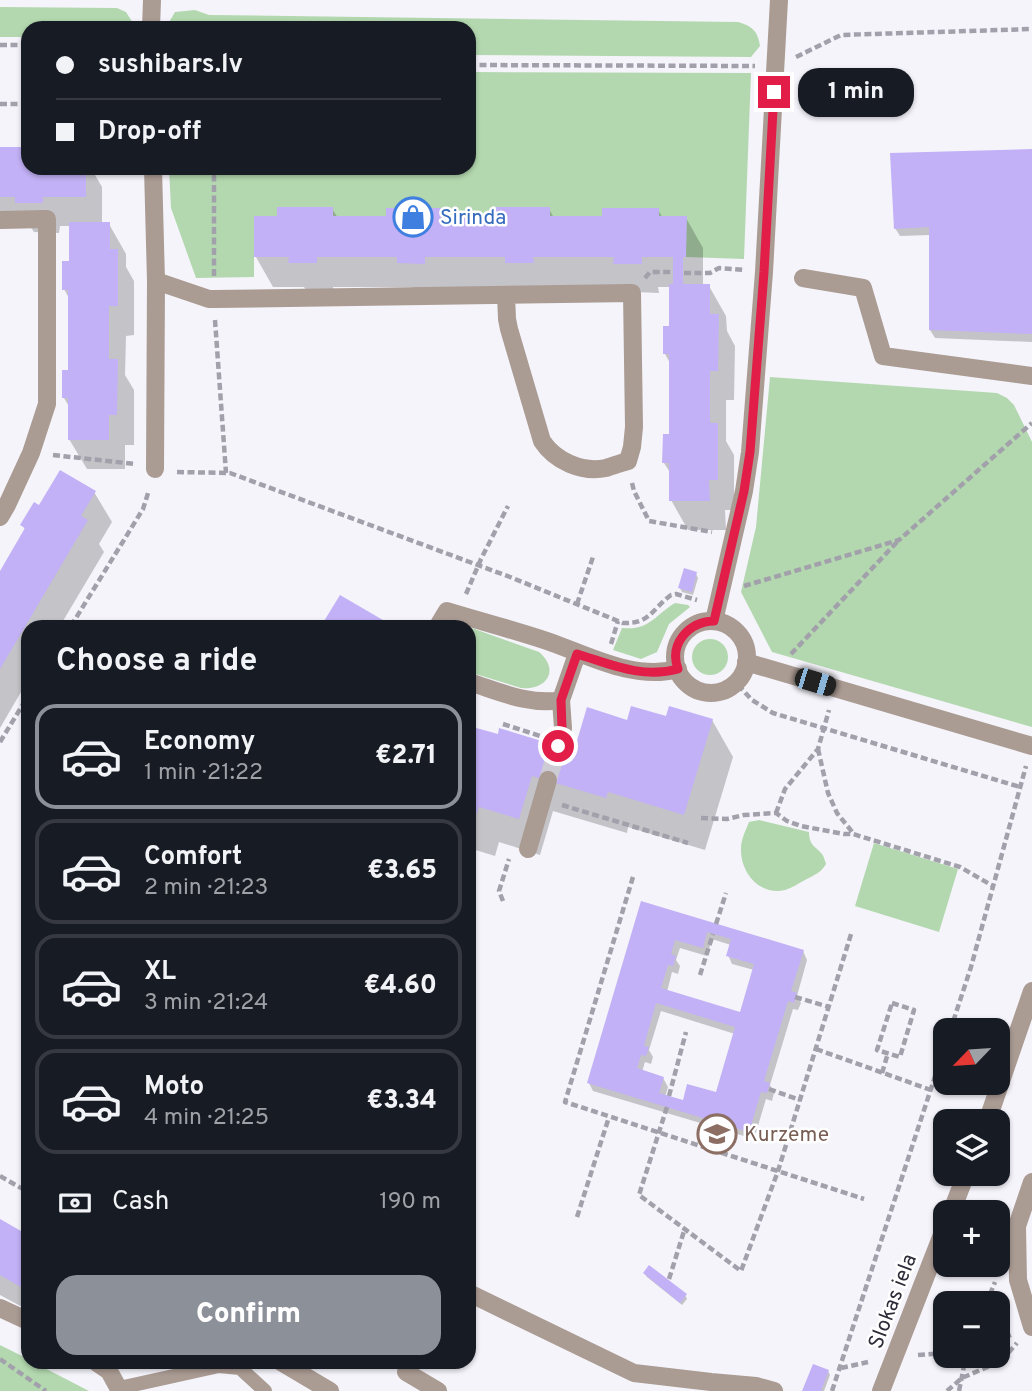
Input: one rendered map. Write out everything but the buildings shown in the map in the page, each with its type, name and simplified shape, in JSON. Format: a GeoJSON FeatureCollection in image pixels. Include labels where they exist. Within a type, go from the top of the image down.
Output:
{"type":"FeatureCollection","features":[{"type":"Feature","properties":{"kind":"street"},"geometry":{"type":"LineString","coordinates":[[151,21],[152,0]]}},
{"type":"Feature","properties":{"kind":"street"},"geometry":{"type":"LineString","coordinates":[[717,607],[725,624],[737,632],[744,644],[746,662],[743,672],[735,682],[723,690],[703,691],[690,686],[681,676],[676,663],[676,649],[682,636],[717,607],[744,491],[750,452],[764,272],[779,0]]}},
{"type":"Feature","properties":{"kind":"street"},"geometry":{"type":"LineString","coordinates":[[153,175],[156,281],[155,469]]}},
{"type":"Feature","properties":{"kind":"street"},"geometry":{"type":"LineString","coordinates":[[0,220],[47,219],[47,404],[31,453],[0,517]]}},
{"type":"Feature","properties":{"kind":"street"},"geometry":{"type":"LineString","coordinates":[[803,278],[863,288],[883,356],[1032,376]]}},
{"type":"Feature","properties":{"kind":"street"},"geometry":{"type":"LineString","coordinates":[[156,281],[209,299],[632,293],[634,427],[628,461],[604,468],[580,467],[565,462],[547,448],[542,440],[509,329],[506,295]]}},
{"type":"Feature","properties":{"kind":"street"},"geometry":{"type":"LineString","coordinates":[[442,620],[447,611],[643,673],[665,673],[678,669]]}},
{"type":"Feature","properties":{"kind":"street"},"geometry":{"type":"LineString","coordinates":[[553,742],[562,729],[561,700],[577,654]]}},
{"type":"Feature","properties":{"kind":"street"},"geometry":{"type":"LineString","coordinates":[[746,662],[1032,746]]}},
{"type":"Feature","properties":{"kind":"street"},"geometry":{"type":"LineString","coordinates":[[476,684],[528,700],[561,700]]}},
{"type":"Feature","properties":{"kind":"street"},"geometry":{"type":"LineString","coordinates":[[528,849],[548,780]]}},
{"type":"Feature","properties":{"kind":"street"},"geometry":{"type":"LineString","coordinates":[[991,1109],[1032,991]]}},
{"type":"Feature","properties":{"kind":"street"},"geometry":{"type":"LineString","coordinates":[[1032,1182],[1017,1226],[1018,1280],[1032,1327]]}},
{"type":"Feature","properties":{"kind":"street","name":"Slokas iela"},"geometry":{"type":"LineString","coordinates":[[881,1391],[933,1258]]}},
{"type":"Feature","properties":{"kind":"street"},"geometry":{"type":"LineString","coordinates":[[476,1296],[635,1373],[709,1387],[756,1385],[774,1391]]}},
{"type":"Feature","properties":{"kind":"street"},"geometry":{"type":"LineString","coordinates":[[0,1308],[21,1318]]}},
{"type":"Feature","properties":{"kind":"street"},"geometry":{"type":"LineString","coordinates":[[105,1369],[120,1390]]}},
{"type":"Feature","properties":{"kind":"street"},"geometry":{"type":"LineString","coordinates":[[293,1369],[330,1391]]}},
{"type":"Feature","properties":{"kind":"street"},"geometry":{"type":"LineString","coordinates":[[407,1369],[406,1371],[438,1391]]}},
{"type":"Feature","properties":{"kind":"lane"},"geometry":{"type":"LineString","coordinates":[[120,1390],[207,1369]]}},
{"type":"Feature","properties":{"kind":"lane"},"geometry":{"type":"LineString","coordinates":[[241,1369],[265,1391]]}},
{"type":"Feature","properties":{"kind":"path"},"geometry":{"type":"LineString","coordinates":[[0,45],[21,45]]}},
{"type":"Feature","properties":{"kind":"path"},"geometry":{"type":"LineString","coordinates":[[0,104],[21,104]]}},
{"type":"Feature","properties":{"kind":"path"},"geometry":{"type":"LineString","coordinates":[[684,272],[710,273],[719,268],[764,272]]}},
{"type":"Feature","properties":{"kind":"path"},"geometry":{"type":"LineString","coordinates":[[775,671],[899,540],[1032,423]]}},
{"type":"Feature","properties":{"kind":"path"},"geometry":{"type":"LineString","coordinates":[[31,453],[129,462],[166,472],[230,473],[618,621],[632,623],[651,615],[671,595],[676,594],[717,607],[899,540]]}},
{"type":"Feature","properties":{"kind":"path"},"geometry":{"type":"LineString","coordinates":[[628,461],[634,491],[649,521],[734,535]]}},
{"type":"Feature","properties":{"kind":"path"},"geometry":{"type":"LineString","coordinates":[[75,620],[143,509],[155,469]]}},
{"type":"Feature","properties":{"kind":"path"},"geometry":{"type":"LineString","coordinates":[[457,614],[508,506]]}},
{"type":"Feature","properties":{"kind":"path"},"geometry":{"type":"LineString","coordinates":[[577,604],[593,557]]}},
{"type":"Feature","properties":{"kind":"path"},"geometry":{"type":"LineString","coordinates":[[735,682],[752,700],[773,713],[1020,787]]}},
{"type":"Feature","properties":{"kind":"path"},"geometry":{"type":"LineString","coordinates":[[776,813],[785,789],[818,749],[835,688]]}},
{"type":"Feature","properties":{"kind":"path"},"geometry":{"type":"LineString","coordinates":[[0,742],[21,708]]}},
{"type":"Feature","properties":{"kind":"path"},"geometry":{"type":"LineString","coordinates":[[503,724],[553,742]]}},
{"type":"Feature","properties":{"kind":"path"},"geometry":{"type":"LineString","coordinates":[[954,1018],[1032,746]]}},
{"type":"Feature","properties":{"kind":"path"},"geometry":{"type":"LineString","coordinates":[[818,749],[828,793],[853,834]]}},
{"type":"Feature","properties":{"kind":"path"},"geometry":{"type":"LineString","coordinates":[[543,799],[688,843]]}},
{"type":"Feature","properties":{"kind":"path"},"geometry":{"type":"LineString","coordinates":[[701,818],[727,819],[776,813],[801,826],[853,834],[960,866],[993,886]]}},
{"type":"Feature","properties":{"kind":"path"},"geometry":{"type":"LineString","coordinates":[[633,877],[565,1102],[864,1199]]}},
{"type":"Feature","properties":{"kind":"path"},"geometry":{"type":"LineString","coordinates":[[716,924],[726,893]]}},
{"type":"Feature","properties":{"kind":"path"},"geometry":{"type":"LineString","coordinates":[[667,1107],[639,1195],[741,1270],[778,1171],[852,931]]}},
{"type":"Feature","properties":{"kind":"path"},"geometry":{"type":"LineString","coordinates":[[700,975],[713,934]]}},
{"type":"Feature","properties":{"kind":"path"},"geometry":{"type":"LineString","coordinates":[[795,997],[829,1007]]}},
{"type":"Feature","properties":{"kind":"path"},"geometry":{"type":"LineString","coordinates":[[892,1003],[915,1010],[900,1057],[888,1053],[877,1050],[892,1003]]}},
{"type":"Feature","properties":{"kind":"path"},"geometry":{"type":"LineString","coordinates":[[669,1096],[686,1032]]}},
{"type":"Feature","properties":{"kind":"path"},"geometry":{"type":"LineString","coordinates":[[816,1049],[931,1090]]}},
{"type":"Feature","properties":{"kind":"path"},"geometry":{"type":"LineString","coordinates":[[882,1073],[888,1053]]}},
{"type":"Feature","properties":{"kind":"path"},"geometry":{"type":"LineString","coordinates":[[832,1391],[933,1084]]}},
{"type":"Feature","properties":{"kind":"path"},"geometry":{"type":"LineString","coordinates":[[769,1088],[800,1100]]}},
{"type":"Feature","properties":{"kind":"path"},"geometry":{"type":"LineString","coordinates":[[577,1217],[609,1116]]}},
{"type":"Feature","properties":{"kind":"path"},"geometry":{"type":"LineString","coordinates":[[0,1176],[21,1188]]}},
{"type":"Feature","properties":{"kind":"path"},"geometry":{"type":"LineString","coordinates":[[669,1279],[685,1228]]}},
{"type":"Feature","properties":{"kind":"path"},"geometry":{"type":"LineString","coordinates":[[947,1391],[962,1378],[1001,1361],[1032,1327]]}},
{"type":"Feature","properties":{"kind":"path"},"geometry":{"type":"LineString","coordinates":[[0,1359],[46,1391]]}},
{"type":"Feature","properties":{"kind":"path"},"geometry":{"type":"LineString","coordinates":[[959,1391],[964,1368]]}},
{"type":"Feature","properties":{"kind":"green space"},"geometry":{"type":"Polygon","coordinates":[[[0,7],[117,8],[126,12],[132,21],[21,21],[21,37],[0,37],[0,7]]]}},
{"type":"Feature","properties":{"kind":"green space"},"geometry":{"type":"Polygon","coordinates":[[[195,10],[209,15],[738,22],[754,30],[760,46],[751,57],[476,55],[476,21],[170,21],[175,12],[195,10]]]}},
{"type":"Feature","properties":{"kind":"green space"},"geometry":{"type":"Polygon","coordinates":[[[476,72],[751,73],[744,259],[686,257],[686,217],[659,216],[659,208],[603,208],[602,216],[550,216],[550,208],[493,216],[442,216],[442,208],[386,208],[386,216],[333,216],[333,207],[277,207],[277,216],[254,216],[254,277],[196,278],[171,208],[169,175],[476,175],[476,72]]]}},
{"type":"Feature","properties":{"kind":"green space"},"geometry":{"type":"Polygon","coordinates":[[[770,377],[997,393],[1014,405],[1032,442],[1032,727],[772,652],[741,592],[756,527],[770,377]]]}},
{"type":"Feature","properties":{"kind":"green space"},"geometry":{"type":"Polygon","coordinates":[[[675,603],[690,607],[669,624],[657,652],[641,659],[613,650],[622,628],[645,625],[675,603]]]}},
{"type":"Feature","properties":{"kind":"green space"},"geometry":{"type":"Polygon","coordinates":[[[476,630],[539,652],[545,659],[549,666],[548,678],[538,686],[521,688],[476,674],[476,630]]]}},
{"type":"Feature","properties":{"kind":"green space"},"geometry":{"type":"Polygon","coordinates":[[[710,639],[723,644],[728,657],[723,670],[710,675],[697,670],[692,657],[697,644],[710,639]]]}},
{"type":"Feature","properties":{"kind":"green space"},"geometry":{"type":"Polygon","coordinates":[[[759,820],[809,832],[811,843],[824,857],[824,867],[820,872],[785,890],[767,889],[753,881],[744,866],[741,848],[749,822],[759,820]]]}},
{"type":"Feature","properties":{"kind":"green space"},"geometry":{"type":"Polygon","coordinates":[[[874,843],[958,869],[939,932],[855,906],[874,843]]]}},
{"type":"Feature","properties":{"kind":"green space"},"geometry":{"type":"Polygon","coordinates":[[[0,1345],[21,1356],[21,1369],[47,1369],[89,1391],[0,1391],[0,1345]]]}},
{"type":"Feature","properties":{"kind":"tunnel"},"geometry":{"type":"LineString","coordinates":[[548,780],[558,746]]}},
{"type":"Feature","properties":{"kind":"place","name":"Sirinda"},"geometry":{"type":"Point","coordinates":[413,217]}},
{"type":"Feature","properties":{"kind":"place","name":"Kurzeme"},"geometry":{"type":"Point","coordinates":[717,1134]}},
{"type":"Feature","properties":{"kind":"route"},"geometry":{"type":"LineString","coordinates":[[558,746],[563,715],[561,700],[577,654],[643,673],[665,673],[678,669],[675,656],[682,636],[698,624],[714,621],[744,491],[750,452],[774,92]]}}]}
